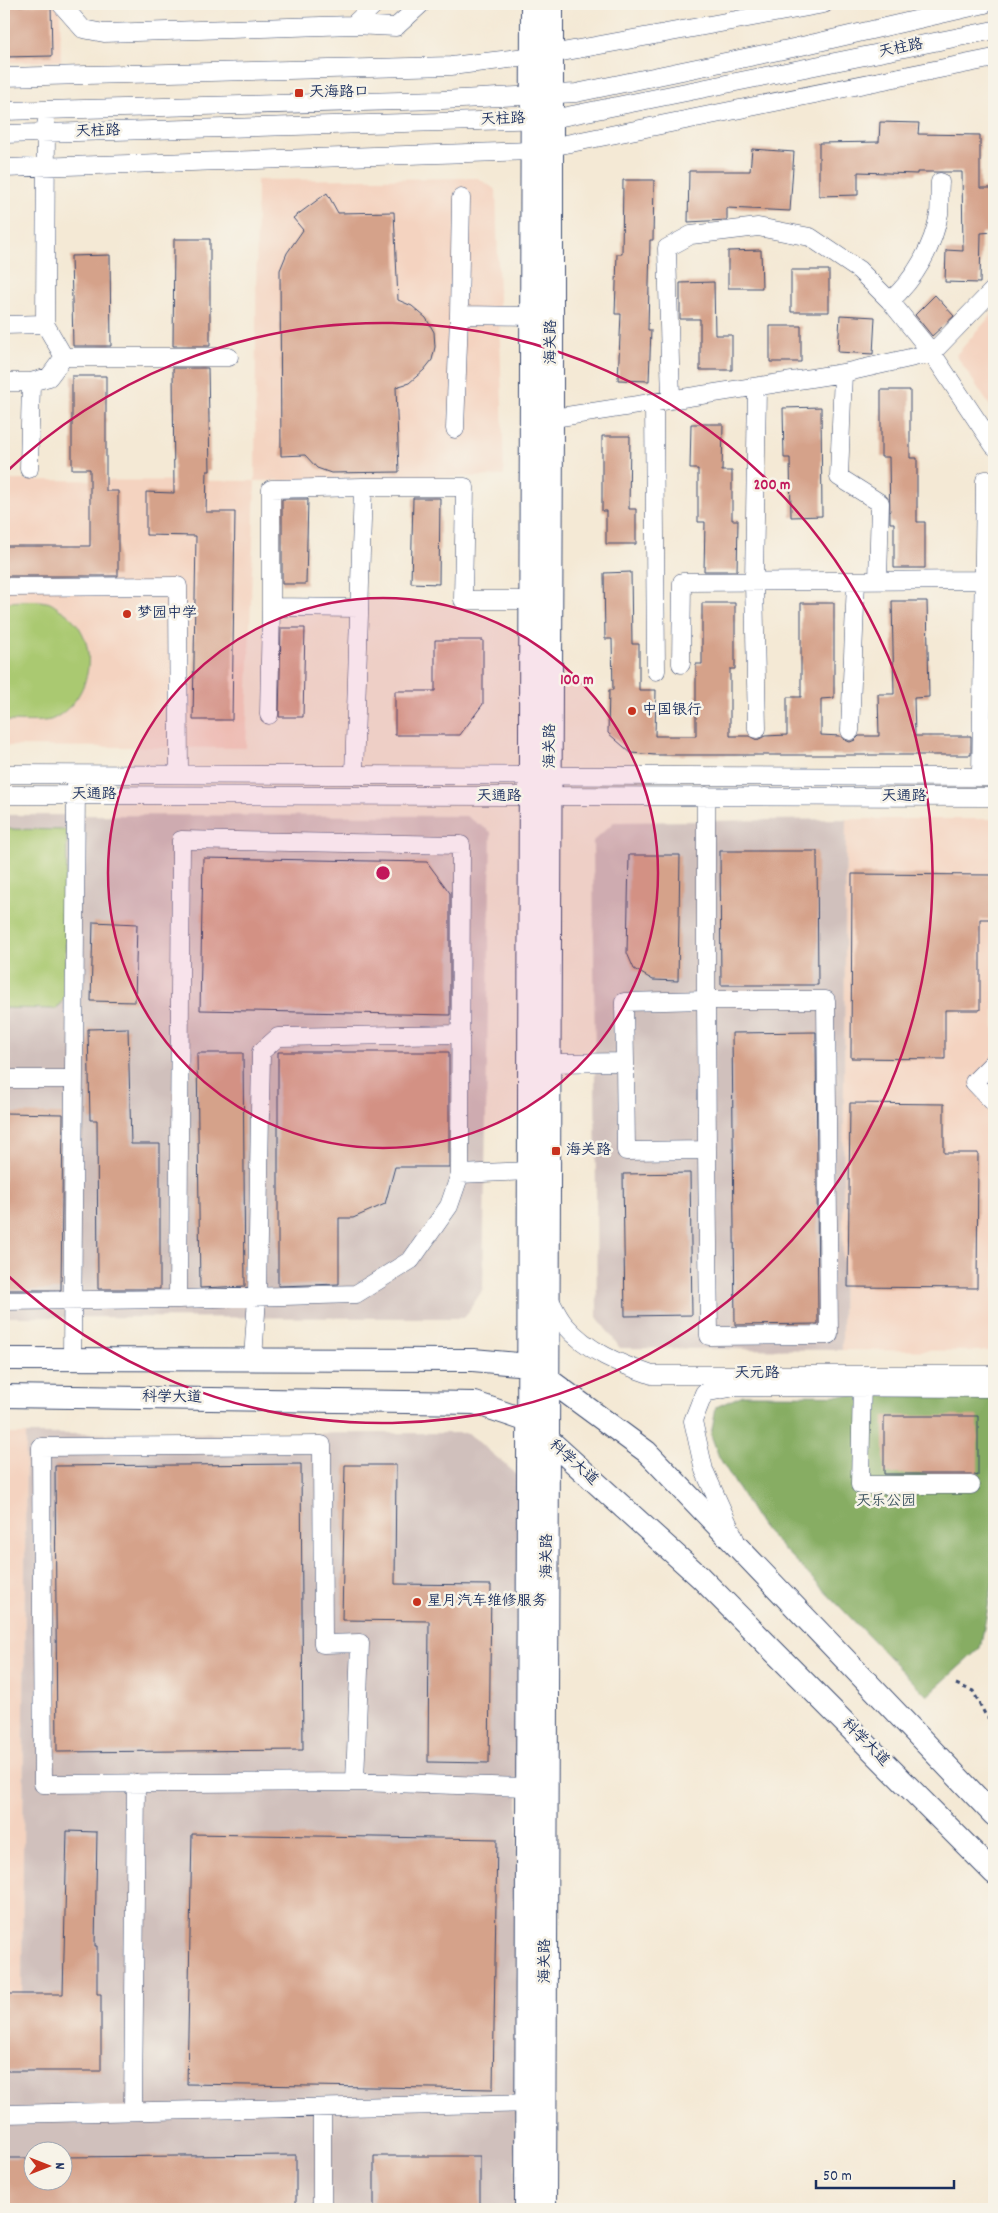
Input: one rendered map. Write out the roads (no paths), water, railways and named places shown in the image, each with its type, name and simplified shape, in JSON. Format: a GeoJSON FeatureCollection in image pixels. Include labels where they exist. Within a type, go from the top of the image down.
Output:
{"type":"FeatureCollection","features":[{"type":"Feature","properties":{"kind":"main road","name":"海关路"},"geometry":{"type":"LineString","coordinates":[[532,4],[542,56]]}},
{"type":"Feature","properties":{"kind":"main road","name":"海关路"},"geometry":{"type":"LineString","coordinates":[[545,2209],[536,2104],[527,1787],[528,1421],[529,1170],[540,786],[541,95],[542,56],[552,4]]}},
{"type":"Feature","properties":{"kind":"main road","name":"海关路"},"geometry":{"type":"LineString","coordinates":[[526,2209],[536,2104],[548,1441],[550,1063],[540,786],[530,600],[542,420],[531,316],[542,150]]}},
{"type":"Feature","properties":{"kind":"main road"},"geometry":{"type":"LineString","coordinates":[[4,1359],[473,1360],[529,1365],[647,1452],[994,1816]]}},
{"type":"Feature","properties":{"kind":"main road","name":"科学大道"},"geometry":{"type":"LineString","coordinates":[[4,1396],[475,1403],[528,1421],[700,1577],[994,1873]]}},
{"type":"Feature","properties":{"kind":"street"},"geometry":{"type":"LineString","coordinates":[[61,4],[73,10],[83,29],[104,33],[353,25],[396,27],[421,4]]}},
{"type":"Feature","properties":{"kind":"street"},"geometry":{"type":"LineString","coordinates":[[353,25],[375,4]]}},
{"type":"Feature","properties":{"kind":"street"},"geometry":{"type":"LineString","coordinates":[[4,77],[451,66],[542,56],[824,4]]}},
{"type":"Feature","properties":{"kind":"street"},"geometry":{"type":"LineString","coordinates":[[986,4],[994,30]]}},
{"type":"Feature","properties":{"kind":"street","name":"天柱路"},"geometry":{"type":"LineString","coordinates":[[4,111],[442,100],[585,91],[793,48],[986,4]]}},
{"type":"Feature","properties":{"kind":"street","name":"天柱路"},"geometry":{"type":"LineString","coordinates":[[4,134],[542,119],[994,30]]}},
{"type":"Feature","properties":{"kind":"street"},"geometry":{"type":"LineString","coordinates":[[4,168],[542,150],[994,58]]}},
{"type":"Feature","properties":{"kind":"street"},"geometry":{"type":"LineString","coordinates":[[46,110],[46,324],[64,357]]}},
{"type":"Feature","properties":{"kind":"street"},"geometry":{"type":"LineString","coordinates":[[890,301],[907,286],[926,254],[939,214],[940,182]]}},
{"type":"Feature","properties":{"kind":"street"},"geometry":{"type":"LineString","coordinates":[[455,429],[459,315],[460,198]]}},
{"type":"Feature","properties":{"kind":"street"},"geometry":{"type":"LineString","coordinates":[[656,671],[666,248],[691,235],[758,228],[810,237],[859,270],[890,301],[932,352],[994,446]]}},
{"type":"Feature","properties":{"kind":"street"},"geometry":{"type":"LineString","coordinates":[[542,420],[843,373],[932,352],[994,290]]}},
{"type":"Feature","properties":{"kind":"street"},"geometry":{"type":"LineString","coordinates":[[459,315],[531,316]]}},
{"type":"Feature","properties":{"kind":"street"},"geometry":{"type":"LineString","coordinates":[[4,325],[46,324]]}},
{"type":"Feature","properties":{"kind":"street"},"geometry":{"type":"LineString","coordinates":[[64,357],[230,357]]}},
{"type":"Feature","properties":{"kind":"street"},"geometry":{"type":"LineString","coordinates":[[4,382],[31,382],[49,377],[64,357]]}},
{"type":"Feature","properties":{"kind":"street"},"geometry":{"type":"LineString","coordinates":[[843,373],[839,476],[880,503],[878,581]]}},
{"type":"Feature","properties":{"kind":"street"},"geometry":{"type":"LineString","coordinates":[[29,470],[31,382]]}},
{"type":"Feature","properties":{"kind":"street"},"geometry":{"type":"LineString","coordinates":[[757,387],[754,582],[757,729]]}},
{"type":"Feature","properties":{"kind":"street"},"geometry":{"type":"LineString","coordinates":[[987,777],[985,480],[994,480]]}},
{"type":"Feature","properties":{"kind":"street"},"geometry":{"type":"LineString","coordinates":[[354,775],[363,488]]}},
{"type":"Feature","properties":{"kind":"street"},"geometry":{"type":"LineString","coordinates":[[268,715],[271,607],[271,489],[465,488],[463,600],[530,600]]}},
{"type":"Feature","properties":{"kind":"street"},"geometry":{"type":"LineString","coordinates":[[681,664],[682,582],[985,580]]}},
{"type":"Feature","properties":{"kind":"street"},"geometry":{"type":"LineString","coordinates":[[850,730],[856,581]]}},
{"type":"Feature","properties":{"kind":"street"},"geometry":{"type":"LineString","coordinates":[[4,587],[178,586],[179,774]]}},
{"type":"Feature","properties":{"kind":"street"},"geometry":{"type":"LineString","coordinates":[[271,607],[359,608]]}},
{"type":"Feature","properties":{"kind":"street","name":"天通路"},"geometry":{"type":"LineString","coordinates":[[4,774],[354,775],[706,796],[994,797]]}},
{"type":"Feature","properties":{"kind":"street"},"geometry":{"type":"LineString","coordinates":[[72,1359],[76,774]]}},
{"type":"Feature","properties":{"kind":"street","name":"天通路"},"geometry":{"type":"LineString","coordinates":[[4,794],[77,795],[987,777]]}},
{"type":"Feature","properties":{"kind":"street"},"geometry":{"type":"LineString","coordinates":[[706,796],[706,1000],[709,1336],[829,1335],[826,1000],[706,1000],[624,1002],[626,1151],[707,1150]]}},
{"type":"Feature","properties":{"kind":"street"},"geometry":{"type":"LineString","coordinates":[[4,1301],[178,1299],[356,1294],[411,1260],[449,1206],[460,1174],[462,845],[181,840],[178,1299]]}},
{"type":"Feature","properties":{"kind":"street"},"geometry":{"type":"LineString","coordinates":[[253,1360],[257,1297],[261,1052],[278,1037],[460,1034]]}},
{"type":"Feature","properties":{"kind":"street"},"geometry":{"type":"LineString","coordinates":[[550,1063],[625,1062]]}},
{"type":"Feature","properties":{"kind":"street"},"geometry":{"type":"LineString","coordinates":[[994,1062],[974,1082],[994,1103]]}},
{"type":"Feature","properties":{"kind":"street"},"geometry":{"type":"LineString","coordinates":[[4,1080],[74,1079]]}},
{"type":"Feature","properties":{"kind":"street"},"geometry":{"type":"LineString","coordinates":[[460,1174],[529,1170]]}},
{"type":"Feature","properties":{"kind":"street","name":"天元路"},"geometry":{"type":"LineString","coordinates":[[549,1298],[564,1324],[578,1339],[612,1361],[652,1375],[862,1381],[994,1388]]}},
{"type":"Feature","properties":{"kind":"street","name":"天元路"},"geometry":{"type":"LineString","coordinates":[[739,1548],[704,1470],[693,1421],[704,1393],[735,1387],[994,1375]]}},
{"type":"Feature","properties":{"kind":"street"},"geometry":{"type":"LineString","coordinates":[[862,1381],[860,1485],[971,1485]]}},
{"type":"Feature","properties":{"kind":"street"},"geometry":{"type":"LineString","coordinates":[[355,1782],[360,1643],[324,1644],[322,1445],[41,1447],[43,1784],[355,1782],[527,1787]]}},
{"type":"Feature","properties":{"kind":"street"},"geometry":{"type":"LineString","coordinates":[[133,2112],[136,1784]]}},
{"type":"Feature","properties":{"kind":"street"},"geometry":{"type":"LineString","coordinates":[[4,2114],[536,2104]]}},
{"type":"Feature","properties":{"kind":"street"},"geometry":{"type":"LineString","coordinates":[[322,2108],[322,2209]]}},
{"type":"Feature","properties":{"kind":"place","name":"天海路口"},"geometry":{"type":"Point","coordinates":[299,93]}},
{"type":"Feature","properties":{"kind":"place","name":"梦园中学"},"geometry":{"type":"Point","coordinates":[127,614]}},
{"type":"Feature","properties":{"kind":"place","name":"中国银行"},"geometry":{"type":"Point","coordinates":[632,711]}},
{"type":"Feature","properties":{"kind":"place","name":"海关路"},"geometry":{"type":"Point","coordinates":[556,1151]}},
{"type":"Feature","properties":{"kind":"place","name":"星月汽车维修服务"},"geometry":{"type":"Point","coordinates":[417,1602]}},
{"type":"Feature","properties":{"kind":"park label","name":"天乐公园"},"geometry":{"type":"Point","coordinates":[886,1502]}}]}
